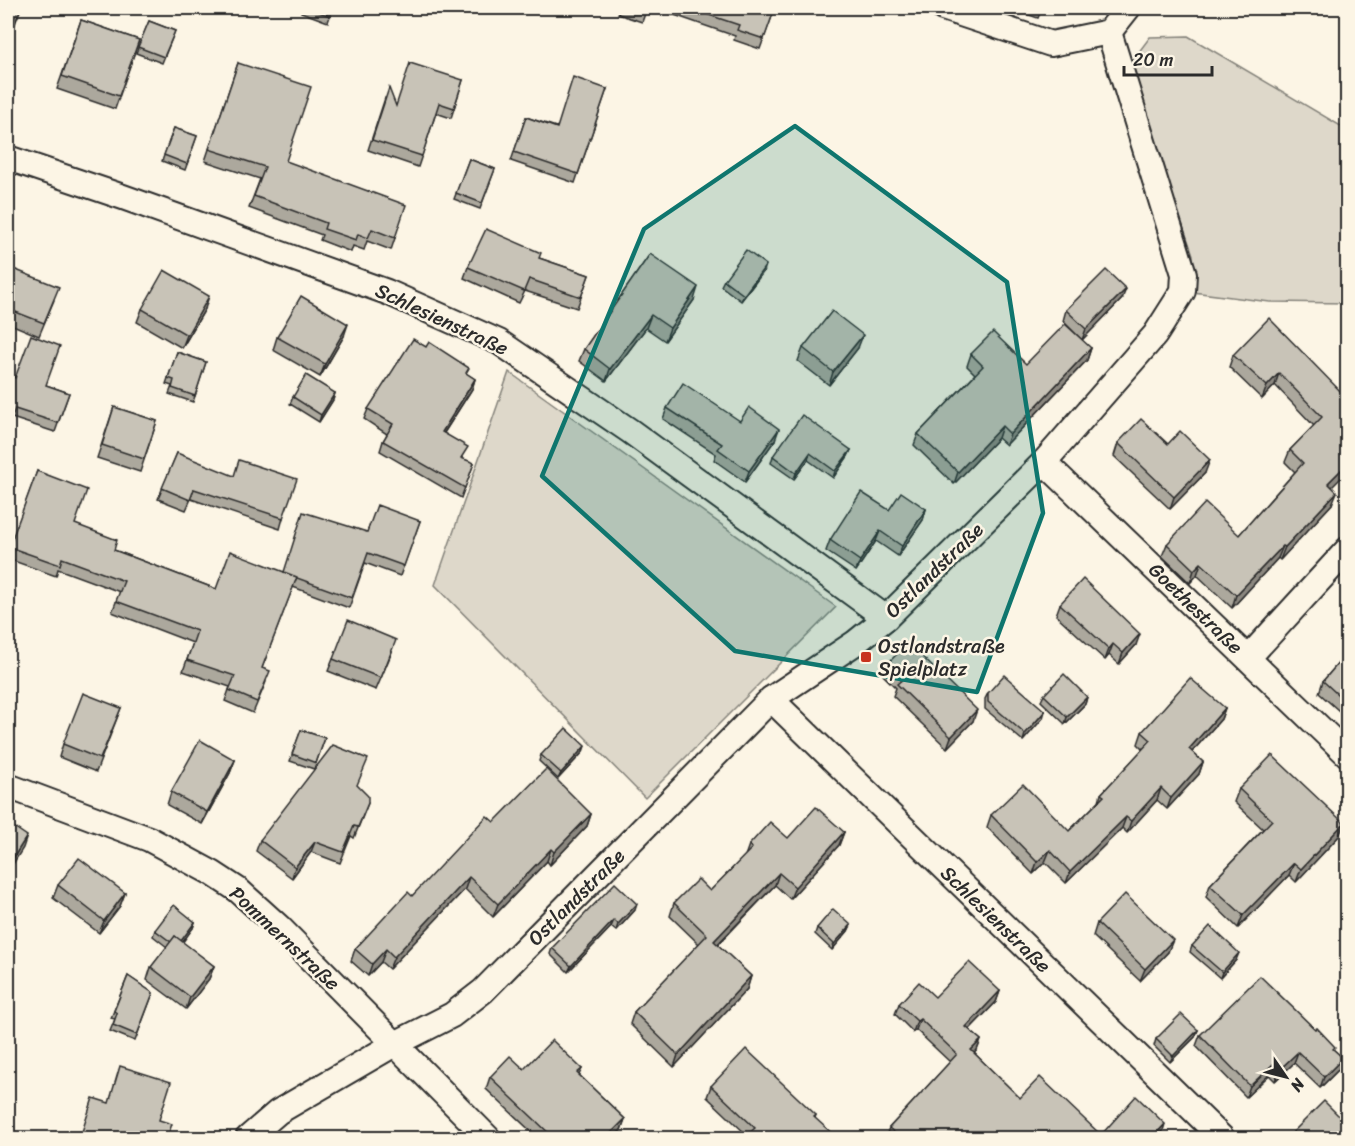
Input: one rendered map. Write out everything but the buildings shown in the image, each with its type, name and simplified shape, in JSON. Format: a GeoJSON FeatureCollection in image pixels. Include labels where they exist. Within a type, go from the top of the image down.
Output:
{"type":"FeatureCollection","features":[{"type":"Feature","properties":{"kind":"street"},"geometry":{"type":"LineString","coordinates":[[943,8],[1051,44],[1109,32],[1128,8]]}},
{"type":"Feature","properties":{"kind":"street","name":"Ostlandstraße"},"geometry":{"type":"LineString","coordinates":[[248,1138],[278,1112],[393,1045],[452,1015],[483,991],[771,699],[855,644],[886,618],[1044,462],[1155,335],[1179,300],[1185,282],[1183,268],[1109,32]]}},
{"type":"Feature","properties":{"kind":"street","name":"Schlesienstraße"},"geometry":{"type":"LineString","coordinates":[[8,158],[387,292],[499,342],[630,431],[886,618]]}},
{"type":"Feature","properties":{"kind":"street","name":"Goethestraße"},"geometry":{"type":"LineString","coordinates":[[1044,462],[1347,755]]}},
{"type":"Feature","properties":{"kind":"street"},"geometry":{"type":"LineString","coordinates":[[1248,658],[1347,549]]}},
{"type":"Feature","properties":{"kind":"street","name":"Schlesienstraße"},"geometry":{"type":"LineString","coordinates":[[771,699],[1222,1138]]}},
{"type":"Feature","properties":{"kind":"street","name":"Pommernstraße"},"geometry":{"type":"LineString","coordinates":[[8,786],[149,839],[212,873],[238,890],[280,928],[393,1045],[488,1138]]}},
{"type":"Feature","properties":{"kind":"highlighted area"},"geometry":{"type":"Polygon","coordinates":[[[795,126],[1007,282],[1043,513],[977,692],[735,651],[542,476],[644,229],[795,126]]]}},
{"type":"Feature","properties":{"kind":"shaded area"},"geometry":{"type":"Polygon","coordinates":[[[1188,36],[1344,128],[1347,123],[1347,303],[1270,302],[1193,292],[1193,255],[1140,103],[1132,61],[1150,37],[1188,36]]]}},
{"type":"Feature","properties":{"kind":"shaded area"},"geometry":{"type":"Polygon","coordinates":[[[509,372],[836,607],[645,798],[435,585],[509,372]]]}},
{"type":"Feature","properties":{"kind":"place","name":"Ostlandstraße Spielplatz"},"geometry":{"type":"Point","coordinates":[866,657]}}]}
